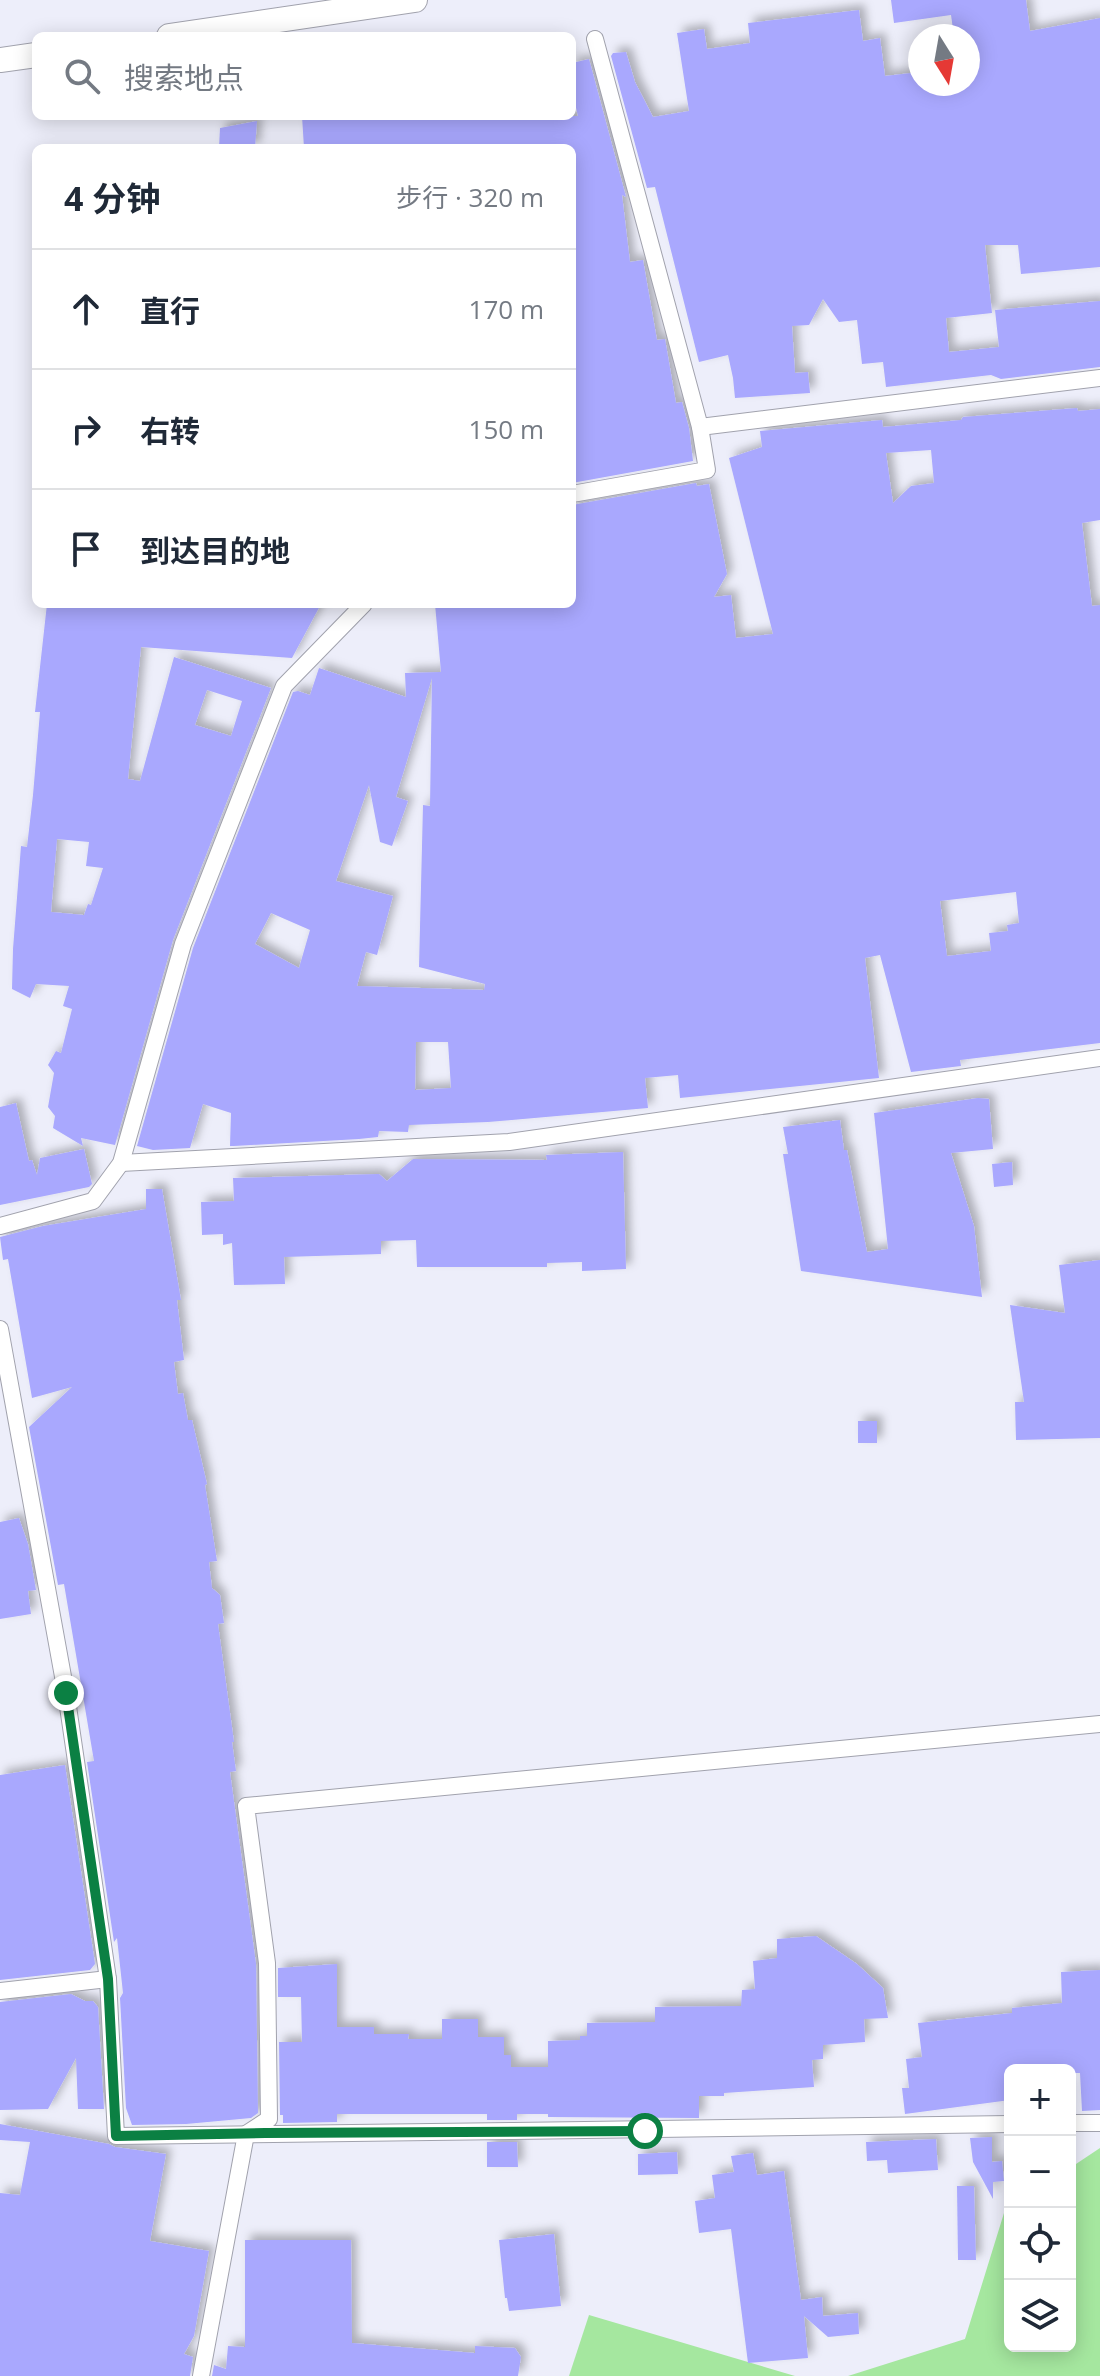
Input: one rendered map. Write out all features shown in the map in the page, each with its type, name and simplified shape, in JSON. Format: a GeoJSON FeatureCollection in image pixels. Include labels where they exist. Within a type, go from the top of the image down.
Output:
{"type":"FeatureCollection","features":[{"type":"Feature","properties":{"kind":"main road"},"geometry":{"type":"LineString","coordinates":[[196,32],[415,0]]}},
{"type":"Feature","properties":{"kind":"main road"},"geometry":{"type":"LineString","coordinates":[[0,60],[32,56]]}},
{"type":"Feature","properties":{"kind":"street"},"geometry":{"type":"LineString","coordinates":[[576,493],[707,470],[700,427],[595,39]]}},
{"type":"Feature","properties":{"kind":"street"},"geometry":{"type":"LineString","coordinates":[[700,427],[1100,378]]}},
{"type":"Feature","properties":{"kind":"street"},"geometry":{"type":"LineString","coordinates":[[0,1226],[93,1201],[121,1163],[183,944],[284,686],[360,608]]}},
{"type":"Feature","properties":{"kind":"street"},"geometry":{"type":"LineString","coordinates":[[121,1163],[509,1142],[1100,1058]]}},
{"type":"Feature","properties":{"kind":"street"},"geometry":{"type":"LineString","coordinates":[[0,1329],[66,1693],[108,1979],[116,2136],[1004,2124]]}},
{"type":"Feature","properties":{"kind":"street"},"geometry":{"type":"LineString","coordinates":[[201,2376],[246,2134],[269,2119],[267,1963],[246,1806],[1100,1724]]}},
{"type":"Feature","properties":{"kind":"street"},"geometry":{"type":"LineString","coordinates":[[0,1991],[108,1979]]}},
{"type":"Feature","properties":{"kind":"street"},"geometry":{"type":"LineString","coordinates":[[1076,2123],[1100,2123]]}},
{"type":"Feature","properties":{"kind":"green space"},"geometry":{"type":"Polygon","coordinates":[[[1100,2148],[1100,2376],[848,2376],[965,2339],[1004,2213],[1004,2352],[1076,2352],[1076,2164],[1100,2148]]]}},
{"type":"Feature","properties":{"kind":"green space"},"geometry":{"type":"Polygon","coordinates":[[[589,2315],[795,2376],[569,2376],[589,2315]]]}},
{"type":"Feature","properties":{"kind":"building"},"geometry":{"type":"Polygon","coordinates":[[[891,0],[1026,0],[1030,31],[1100,18],[1100,267],[1021,274],[1018,245],[985,245],[992,313],[946,318],[949,352],[999,347],[995,310],[1100,301],[1100,367],[1001,379],[991,375],[886,387],[883,362],[862,364],[857,320],[839,322],[823,299],[809,325],[792,326],[795,373],[808,372],[810,393],[735,398],[728,355],[699,362],[655,187],[647,188],[611,56],[626,52],[635,82],[653,117],[689,111],[677,33],[704,29],[707,49],[750,43],[748,23],[859,10],[863,41],[880,38],[885,76],[908,73],[908,96],[980,96],[980,24],[952,24],[951,15],[894,23],[891,0]]]}},
{"type":"Feature","properties":{"kind":"building"},"geometry":{"type":"Polygon","coordinates":[[[589,59],[626,197],[622,195],[630,262],[643,260],[657,340],[665,339],[676,403],[682,402],[693,461],[576,482],[576,144],[304,144],[302,120],[576,120],[576,62],[589,59]]]}},
{"type":"Feature","properties":{"kind":"building"},"geometry":{"type":"Polygon","coordinates":[[[257,121],[255,144],[219,144],[220,128],[257,121]]]}},
{"type":"Feature","properties":{"kind":"building"},"geometry":{"type":"Polygon","coordinates":[[[1100,409],[1100,520],[1082,523],[1092,606],[1100,605],[1100,1043],[960,1060],[961,1066],[911,1072],[880,955],[865,958],[879,1078],[680,1098],[678,1075],[645,1078],[648,1108],[488,1122],[409,1125],[408,1132],[379,1131],[378,1137],[234,1146],[230,1146],[231,1113],[203,1104],[190,1148],[153,1150],[137,1146],[193,948],[293,692],[310,695],[319,668],[406,697],[405,673],[441,672],[435,608],[576,608],[576,504],[696,483],[697,486],[709,484],[727,574],[714,597],[731,595],[736,638],[773,634],[729,458],[762,447],[760,431],[882,420],[883,427],[961,420],[963,417],[1100,409]],[[931,450],[886,453],[893,503],[911,486],[934,483],[931,450]],[[432,678],[396,797],[408,801],[392,846],[380,842],[369,785],[336,881],[393,896],[377,955],[366,952],[357,986],[484,990],[485,984],[419,967],[423,805],[430,806],[432,678]],[[1016,892],[940,901],[947,956],[991,951],[989,933],[1008,931],[1007,925],[1019,923],[1016,892]],[[271,913],[255,944],[299,968],[310,930],[271,913]],[[416,1042],[415,1090],[451,1088],[448,1042],[416,1042]]]}},
{"type":"Feature","properties":{"kind":"building"},"geometry":{"type":"Polygon","coordinates":[[[47,608],[319,608],[292,658],[141,647],[128,779],[140,781],[174,657],[271,688],[173,940],[115,1145],[81,1138],[83,1146],[53,1128],[55,1116],[48,1107],[54,1073],[48,1065],[56,1051],[61,1053],[72,1009],[63,1006],[69,986],[36,984],[30,998],[12,989],[21,846],[27,847],[40,712],[35,712],[47,608]],[[207,690],[195,725],[231,736],[242,701],[207,690]],[[57,839],[51,912],[84,915],[88,904],[91,905],[103,868],[86,866],[89,842],[57,839]]]}},
{"type":"Feature","properties":{"kind":"building"},"geometry":{"type":"Polygon","coordinates":[[[989,1099],[993,1149],[951,1153],[974,1226],[982,1297],[801,1271],[783,1154],[788,1154],[783,1127],[840,1120],[867,1252],[888,1249],[874,1113],[989,1099]]]}},
{"type":"Feature","properties":{"kind":"building"},"geometry":{"type":"Polygon","coordinates":[[[16,1103],[29,1161],[32,1160],[37,1175],[40,1158],[84,1149],[92,1184],[89,1187],[0,1205],[0,1107],[16,1103]]]}},
{"type":"Feature","properties":{"kind":"building"},"geometry":{"type":"Polygon","coordinates":[[[623,1152],[626,1269],[582,1271],[582,1262],[547,1263],[547,1267],[417,1267],[416,1240],[381,1241],[381,1254],[284,1257],[285,1284],[234,1285],[232,1243],[223,1245],[223,1234],[202,1235],[201,1202],[234,1201],[233,1178],[379,1174],[387,1181],[413,1159],[547,1160],[546,1155],[623,1152]]]}},
{"type":"Feature","properties":{"kind":"building"},"geometry":{"type":"Polygon","coordinates":[[[1012,1162],[1013,1185],[994,1187],[992,1164],[1012,1162]]]}},
{"type":"Feature","properties":{"kind":"building"},"geometry":{"type":"Polygon","coordinates":[[[146,1189],[162,1189],[181,1300],[177,1300],[184,1360],[174,1362],[178,1394],[183,1393],[188,1420],[192,1420],[207,1484],[217,1561],[209,1562],[212,1588],[220,1595],[224,1623],[218,1624],[236,1771],[230,1772],[256,1964],[258,2113],[251,2118],[132,2125],[126,2108],[120,1998],[123,1993],[117,1938],[114,1942],[87,1762],[94,1761],[64,1584],[58,1585],[29,1427],[72,1387],[32,1398],[8,1259],[3,1260],[0,1237],[43,1226],[146,1209],[146,1189]]]}},
{"type":"Feature","properties":{"kind":"building"},"geometry":{"type":"Polygon","coordinates":[[[1100,1260],[1100,1438],[1016,1440],[1015,1402],[1024,1402],[1010,1305],[1065,1313],[1059,1265],[1100,1260]]]}},
{"type":"Feature","properties":{"kind":"building"},"geometry":{"type":"Polygon","coordinates":[[[858,1421],[877,1421],[877,1443],[858,1443],[858,1421]]]}},
{"type":"Feature","properties":{"kind":"building"},"geometry":{"type":"Polygon","coordinates":[[[19,1518],[28,1544],[36,1590],[28,1591],[31,1614],[0,1619],[0,1522],[19,1518]]]}},
{"type":"Feature","properties":{"kind":"building"},"geometry":{"type":"Polygon","coordinates":[[[65,1765],[95,1964],[90,1970],[0,1980],[0,1775],[65,1765]]]}},
{"type":"Feature","properties":{"kind":"building"},"geometry":{"type":"Polygon","coordinates":[[[816,1936],[857,1964],[883,1988],[888,2018],[864,2019],[865,2042],[823,2045],[823,2059],[812,2060],[814,2087],[699,2096],[699,2118],[517,2114],[517,2120],[487,2120],[487,2114],[337,2114],[337,2122],[283,2123],[283,2115],[280,2115],[279,2042],[302,2042],[301,1997],[278,1997],[278,1968],[337,1964],[337,2027],[374,2027],[374,2034],[409,2034],[408,2039],[442,2039],[442,2019],[478,2019],[478,2037],[504,2037],[504,2055],[511,2055],[511,2067],[548,2067],[548,2041],[580,2040],[580,2036],[587,2036],[587,2023],[655,2022],[655,2007],[741,2006],[742,1990],[755,1989],[753,1961],[777,1958],[777,1939],[816,1936]]]}},
{"type":"Feature","properties":{"kind":"building"},"geometry":{"type":"Polygon","coordinates":[[[1100,1970],[1100,2110],[1082,2111],[1080,2073],[1076,2073],[1076,2064],[1004,2064],[1004,2101],[905,2114],[902,2088],[909,2088],[906,2059],[922,2057],[918,2023],[1012,2013],[1012,2008],[1062,2003],[1061,1972],[1100,1970]]]}},
{"type":"Feature","properties":{"kind":"building"},"geometry":{"type":"Polygon","coordinates":[[[71,1994],[85,2001],[93,2001],[98,2007],[104,2109],[78,2109],[76,2058],[48,2109],[0,2110],[0,2002],[71,1994]]]}},
{"type":"Feature","properties":{"kind":"building"},"geometry":{"type":"Polygon","coordinates":[[[0,2124],[166,2154],[150,2241],[209,2251],[194,2336],[184,2354],[193,2357],[190,2376],[0,2376],[0,2193],[20,2195],[30,2142],[0,2140],[0,2124]]]}},
{"type":"Feature","properties":{"kind":"building"},"geometry":{"type":"Polygon","coordinates":[[[992,2137],[992,2162],[1002,2161],[1004,2181],[993,2182],[993,2199],[973,2162],[970,2138],[992,2137]]]}},
{"type":"Feature","properties":{"kind":"building"},"geometry":{"type":"Polygon","coordinates":[[[936,2139],[938,2170],[888,2173],[887,2160],[867,2161],[866,2142],[936,2139]]]}},
{"type":"Feature","properties":{"kind":"building"},"geometry":{"type":"Polygon","coordinates":[[[487,2142],[517,2142],[518,2167],[487,2167],[487,2142]]]}},
{"type":"Feature","properties":{"kind":"building"},"geometry":{"type":"Polygon","coordinates":[[[677,2152],[678,2174],[638,2175],[638,2154],[677,2152]]]}},
{"type":"Feature","properties":{"kind":"building"},"geometry":{"type":"Polygon","coordinates":[[[753,2153],[757,2175],[784,2171],[801,2300],[822,2297],[823,2316],[858,2313],[859,2334],[828,2337],[804,2316],[808,2358],[748,2363],[731,2229],[699,2233],[695,2201],[715,2198],[712,2175],[734,2172],[731,2156],[753,2153]]]}},
{"type":"Feature","properties":{"kind":"building"},"geometry":{"type":"Polygon","coordinates":[[[957,2186],[974,2186],[976,2260],[958,2260],[957,2186]]]}},
{"type":"Feature","properties":{"kind":"building"},"geometry":{"type":"Polygon","coordinates":[[[554,2234],[561,2306],[509,2311],[499,2240],[554,2234]]]}},
{"type":"Feature","properties":{"kind":"building"},"geometry":{"type":"Polygon","coordinates":[[[245,2240],[351,2240],[352,2343],[475,2353],[475,2346],[515,2348],[521,2357],[518,2376],[212,2376],[214,2365],[226,2369],[228,2346],[245,2347],[245,2240]]]}},
{"type":"Feature","properties":{"kind":"route"},"geometry":{"type":"LineString","coordinates":[[66,1693],[108,1979],[116,2136],[645,2131]]}}]}
